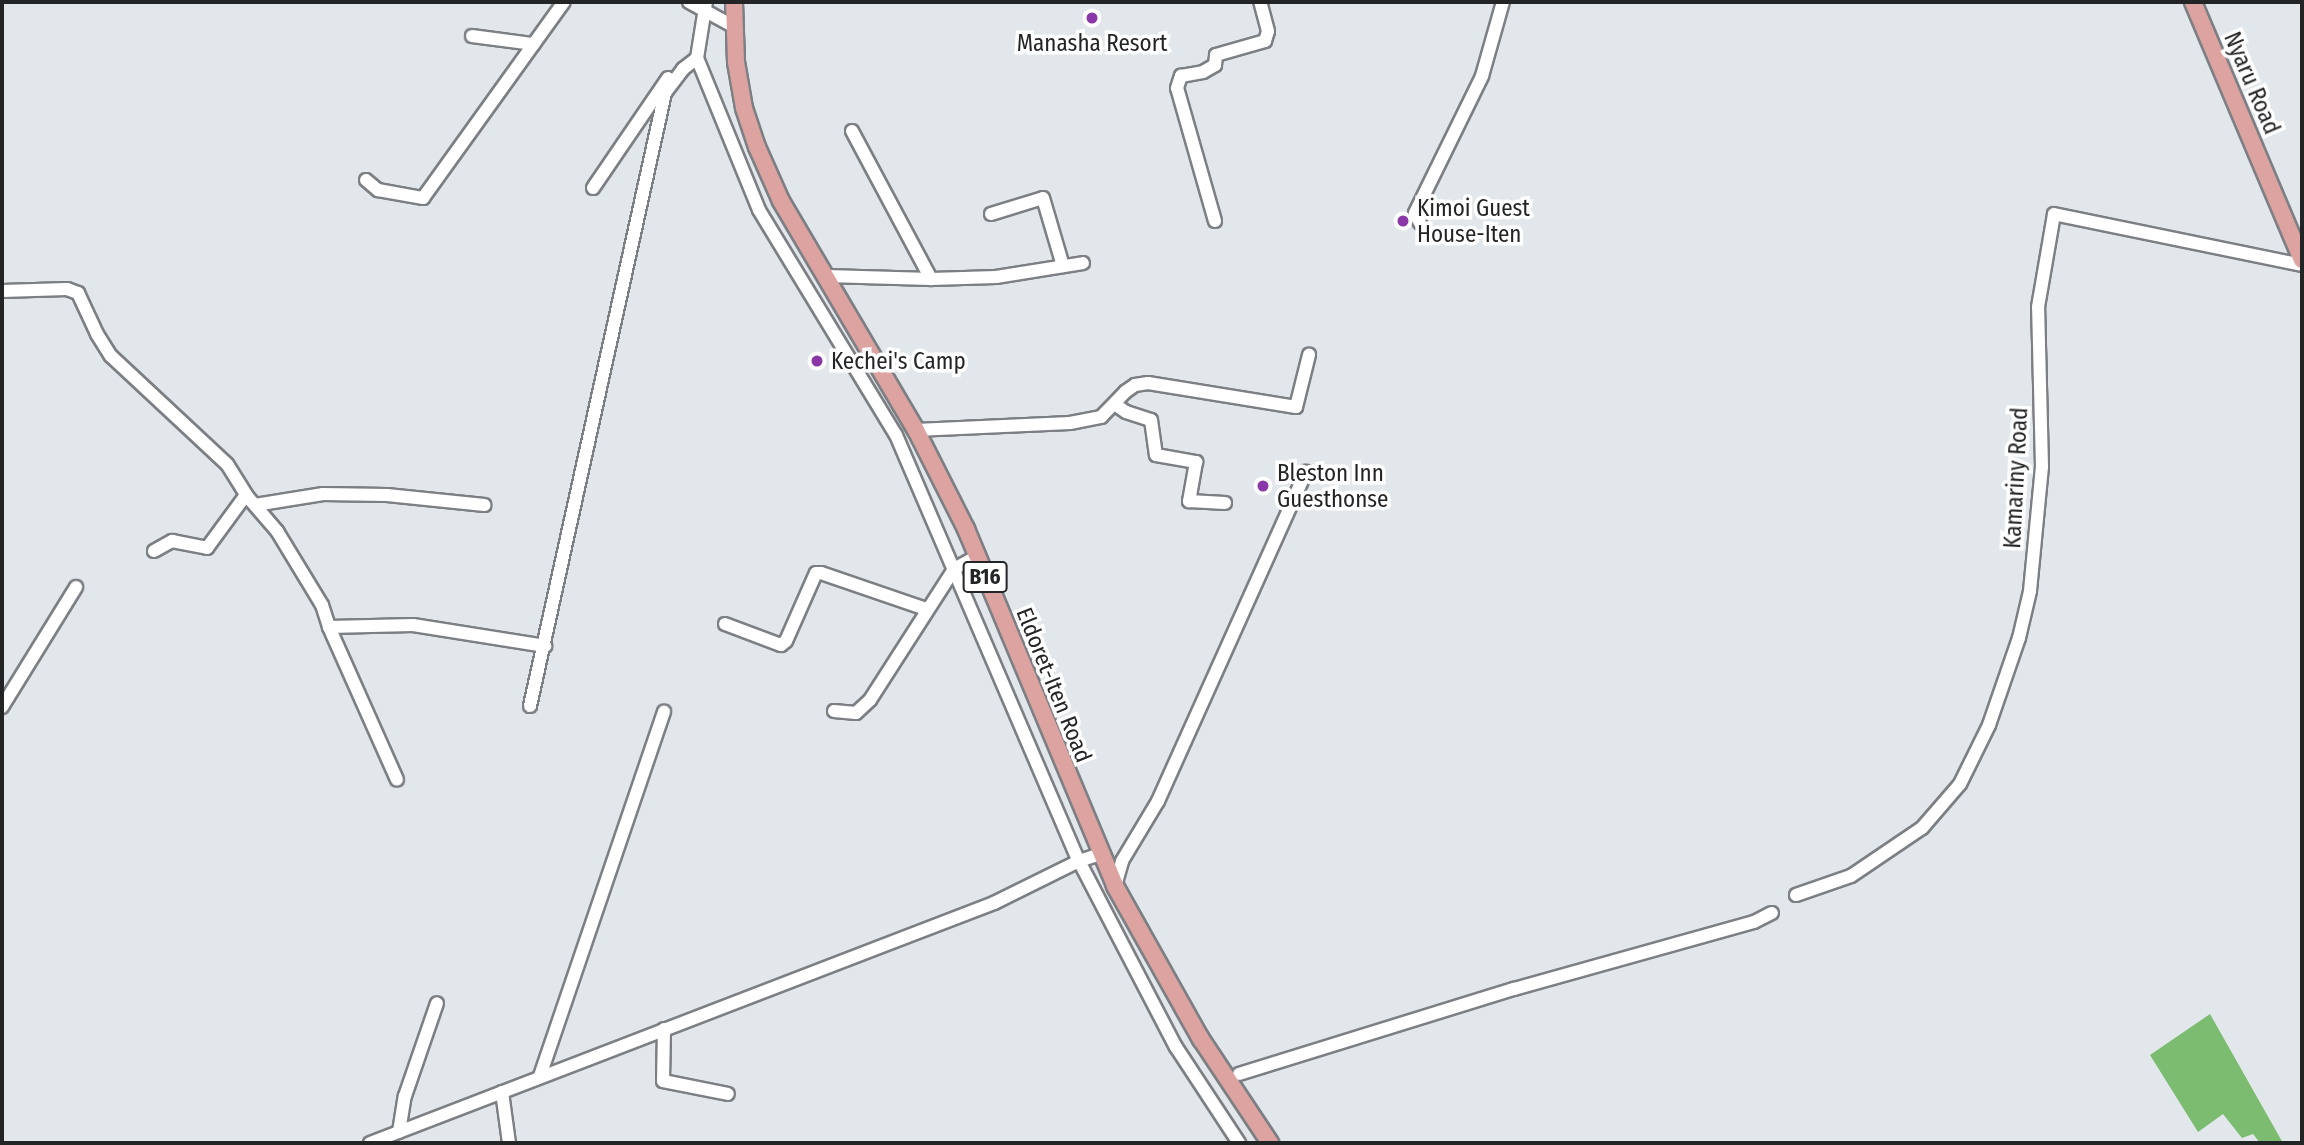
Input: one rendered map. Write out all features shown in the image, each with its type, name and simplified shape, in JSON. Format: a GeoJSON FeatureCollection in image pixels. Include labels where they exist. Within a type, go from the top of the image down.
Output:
{"type":"FeatureCollection","features":[{"type":"Feature","properties":{"kind":"main road","name":"Eldoret-Iten Road"},"geometry":{"type":"LineString","coordinates":[[734,2],[733,26],[744,108],[757,147],[781,201],[916,430],[977,556],[1115,886],[1201,1039],[1270,1143]]}},
{"type":"Feature","properties":{"kind":"main road","name":"Nyaru Road"},"geometry":{"type":"LineString","coordinates":[[2193,2],[2302,262]]}},
{"type":"Feature","properties":{"kind":"street"},"geometry":{"type":"LineString","coordinates":[[366,180],[378,190],[423,198],[564,2]]}},
{"type":"Feature","properties":{"kind":"street"},"geometry":{"type":"LineString","coordinates":[[689,2],[706,7],[733,26]]}},
{"type":"Feature","properties":{"kind":"street"},"geometry":{"type":"LineString","coordinates":[[1215,221],[1177,89],[1181,76],[1203,72],[1214,65],[1216,55],[1265,41],[1268,31],[1260,2]]}},
{"type":"Feature","properties":{"kind":"street"},"geometry":{"type":"LineString","coordinates":[[1420,223],[1415,213],[1482,76],[1503,2]]}},
{"type":"Feature","properties":{"kind":"street"},"geometry":{"type":"LineString","coordinates":[[706,7],[697,58],[759,210],[896,435],[1079,861],[1175,1047],[1239,1143]]}},
{"type":"Feature","properties":{"kind":"street"},"geometry":{"type":"LineString","coordinates":[[472,36],[533,44]]}},
{"type":"Feature","properties":{"kind":"street"},"geometry":{"type":"LineString","coordinates":[[530,706],[545,646],[597,391],[666,93],[675,78],[697,58]]}},
{"type":"Feature","properties":{"kind":"street"},"geometry":{"type":"LineString","coordinates":[[593,188],[665,78],[675,78]]}},
{"type":"Feature","properties":{"kind":"street"},"geometry":{"type":"LineString","coordinates":[[852,131],[931,279]]}},
{"type":"Feature","properties":{"kind":"street"},"geometry":{"type":"LineString","coordinates":[[991,214],[1044,198],[1063,266]]}},
{"type":"Feature","properties":{"kind":"street","name":"Kamariny Road"},"geometry":{"type":"LineString","coordinates":[[1796,895],[1851,876],[1880,859],[1922,828],[1961,784],[1989,725],[2019,638],[2030,592],[2042,467],[2038,307],[2054,215],[2302,262]]}},
{"type":"Feature","properties":{"kind":"street"},"geometry":{"type":"LineString","coordinates":[[826,276],[931,279],[996,277],[1083,263]]}},
{"type":"Feature","properties":{"kind":"street"},"geometry":{"type":"LineString","coordinates":[[2,291],[67,289],[78,293],[97,334],[111,356],[227,464],[250,500],[277,531],[321,605],[397,780]]}},
{"type":"Feature","properties":{"kind":"street"},"geometry":{"type":"LineString","coordinates":[[916,430],[1070,423],[1101,417],[1135,385],[1148,383],[1296,407],[1308,355]]}},
{"type":"Feature","properties":{"kind":"street"},"geometry":{"type":"LineString","coordinates":[[1115,405],[1126,412],[1151,420],[1156,455],[1196,462],[1189,501],[1225,503]]}},
{"type":"Feature","properties":{"kind":"street"},"geometry":{"type":"LineString","coordinates":[[1115,886],[1122,861],[1158,801],[1306,472]]}},
{"type":"Feature","properties":{"kind":"street"},"geometry":{"type":"LineString","coordinates":[[154,551],[172,541],[207,548],[250,500],[323,494],[387,495],[484,505]]}},
{"type":"Feature","properties":{"kind":"street"},"geometry":{"type":"LineString","coordinates":[[834,711],[856,713],[870,700],[954,569],[977,556]]}},
{"type":"Feature","properties":{"kind":"street"},"geometry":{"type":"LineString","coordinates":[[724,624],[781,645],[786,641],[816,573],[926,609]]}},
{"type":"Feature","properties":{"kind":"street"},"geometry":{"type":"LineString","coordinates":[[2,707],[76,587]]}},
{"type":"Feature","properties":{"kind":"street"},"geometry":{"type":"LineString","coordinates":[[330,627],[413,625],[545,646]]}},
{"type":"Feature","properties":{"kind":"street"},"geometry":{"type":"LineString","coordinates":[[540,1076],[664,712]]}},
{"type":"Feature","properties":{"kind":"street"},"geometry":{"type":"LineString","coordinates":[[370,1143],[994,903],[1079,861],[1101,854]]}},
{"type":"Feature","properties":{"kind":"street"},"geometry":{"type":"LineString","coordinates":[[1240,1074],[1514,989],[1754,922],[1772,913]]}},
{"type":"Feature","properties":{"kind":"street"},"geometry":{"type":"LineString","coordinates":[[399,1132],[405,1096],[437,1003]]}},
{"type":"Feature","properties":{"kind":"street"},"geometry":{"type":"LineString","coordinates":[[664,1029],[663,1082],[728,1094]]}},
{"type":"Feature","properties":{"kind":"street"},"geometry":{"type":"LineString","coordinates":[[502,1091],[509,1143]]}},
{"type":"Feature","properties":{"kind":"green space"},"geometry":{"type":"Polygon","coordinates":[[[2210,1014],[2283,1143],[2260,1143],[2253,1134],[2242,1138],[2223,1114],[2198,1132],[2150,1055],[2210,1014]]]}},
{"type":"Feature","properties":{"kind":"place","name":"Manasha Resort"},"geometry":{"type":"Point","coordinates":[1092,18]}},
{"type":"Feature","properties":{"kind":"place","name":"Kimoi Guest House-Iten"},"geometry":{"type":"Point","coordinates":[1403,221]}},
{"type":"Feature","properties":{"kind":"place","name":"Kechei's Camp"},"geometry":{"type":"Point","coordinates":[817,361]}},
{"type":"Feature","properties":{"kind":"place","name":"Bleston Inn Guesthonse"},"geometry":{"type":"Point","coordinates":[1263,486]}}]}
